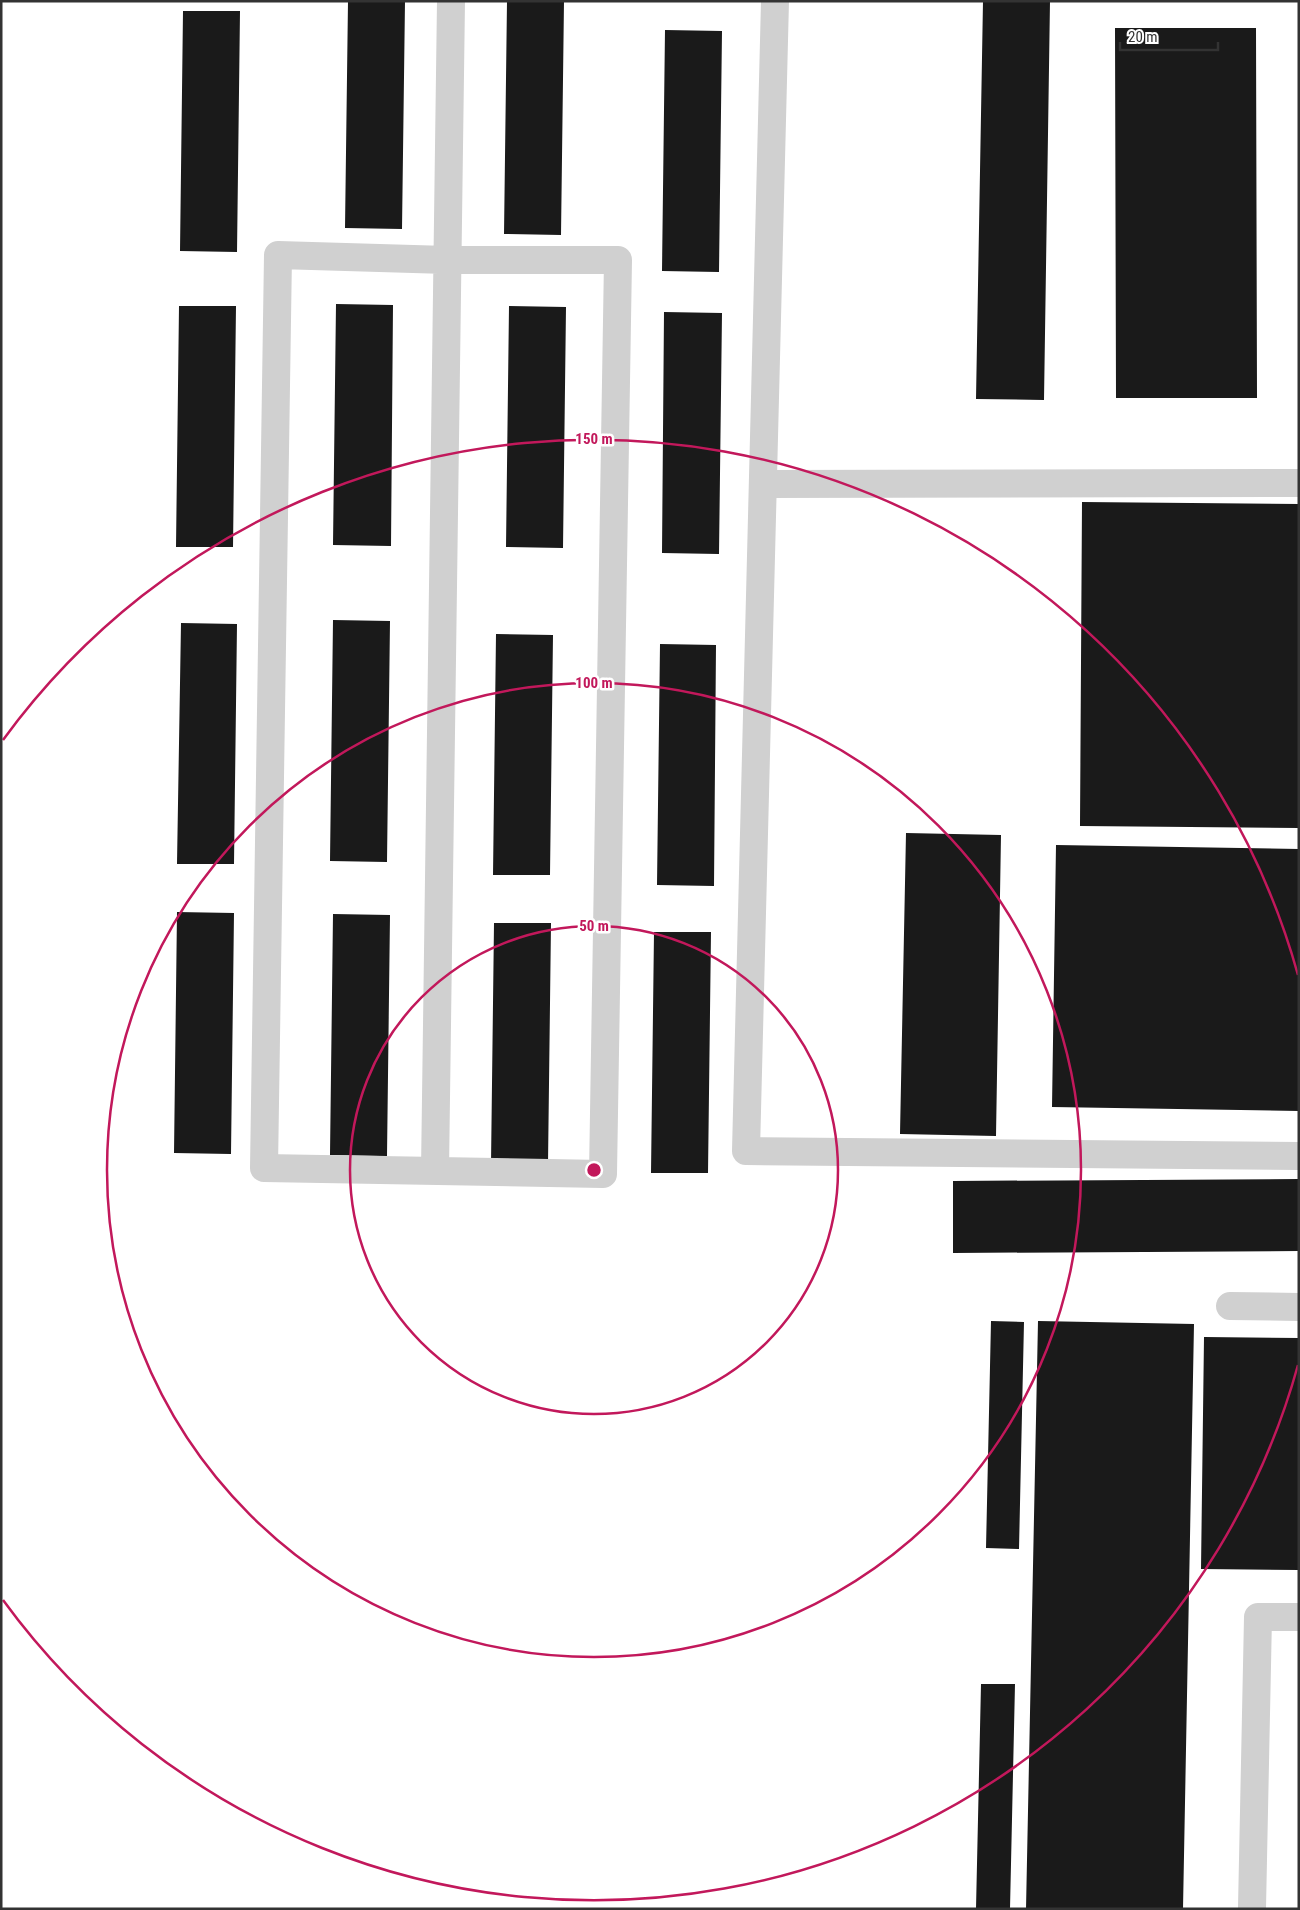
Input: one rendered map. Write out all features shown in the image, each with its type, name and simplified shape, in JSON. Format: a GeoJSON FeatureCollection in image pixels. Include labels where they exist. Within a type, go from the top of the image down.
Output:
{"type":"FeatureCollection","features":[{"type":"Feature","properties":{"kind":"lane"},"geometry":{"type":"LineString","coordinates":[[435,1171],[451,1]]}},
{"type":"Feature","properties":{"kind":"lane"},"geometry":{"type":"LineString","coordinates":[[775,1],[746,1151],[1299,1156]]}},
{"type":"Feature","properties":{"kind":"lane"},"geometry":{"type":"LineString","coordinates":[[278,256],[447,260],[618,260],[604,1174],[435,1171],[264,1168],[278,256]]}},
{"type":"Feature","properties":{"kind":"lane"},"geometry":{"type":"LineString","coordinates":[[762,484],[1299,483]]}},
{"type":"Feature","properties":{"kind":"lane"},"geometry":{"type":"LineString","coordinates":[[1230,1306],[1299,1306]]}},
{"type":"Feature","properties":{"kind":"lane"},"geometry":{"type":"LineString","coordinates":[[1252,1908],[1258,1618],[1299,1617]]}},
{"type":"Feature","properties":{"kind":"building"},"geometry":{"type":"Polygon","coordinates":[[[348,1],[405,1],[402,229],[345,228],[348,1]]]}},
{"type":"Feature","properties":{"kind":"building"},"geometry":{"type":"Polygon","coordinates":[[[507,1],[564,1],[561,235],[504,234],[507,1]]]}},
{"type":"Feature","properties":{"kind":"building"},"geometry":{"type":"Polygon","coordinates":[[[983,1],[1050,1],[1044,400],[976,399],[983,1]]]}},
{"type":"Feature","properties":{"kind":"building"},"geometry":{"type":"Polygon","coordinates":[[[183,11],[240,11],[237,252],[180,251],[183,11]]]}},
{"type":"Feature","properties":{"kind":"building"},"geometry":{"type":"Polygon","coordinates":[[[1115,28],[1256,28],[1257,398],[1116,398],[1115,28]]]}},
{"type":"Feature","properties":{"kind":"building"},"geometry":{"type":"Polygon","coordinates":[[[665,30],[722,31],[719,272],[662,271],[665,30]]]}},
{"type":"Feature","properties":{"kind":"building"},"geometry":{"type":"Polygon","coordinates":[[[336,304],[393,305],[391,546],[333,545],[336,304]]]}},
{"type":"Feature","properties":{"kind":"building"},"geometry":{"type":"Polygon","coordinates":[[[179,306],[236,306],[233,547],[176,547],[179,306]]]}},
{"type":"Feature","properties":{"kind":"building"},"geometry":{"type":"Polygon","coordinates":[[[509,306],[566,307],[563,548],[506,547],[509,306]]]}},
{"type":"Feature","properties":{"kind":"building"},"geometry":{"type":"Polygon","coordinates":[[[664,312],[722,313],[719,554],[662,553],[664,312]]]}},
{"type":"Feature","properties":{"kind":"building"},"geometry":{"type":"Polygon","coordinates":[[[1082,502],[1299,504],[1299,828],[1080,826],[1082,502]]]}},
{"type":"Feature","properties":{"kind":"building"},"geometry":{"type":"Polygon","coordinates":[[[333,620],[390,621],[387,862],[330,861],[333,620]]]}},
{"type":"Feature","properties":{"kind":"building"},"geometry":{"type":"Polygon","coordinates":[[[181,623],[237,624],[234,864],[177,864],[181,623]]]}},
{"type":"Feature","properties":{"kind":"building"},"geometry":{"type":"Polygon","coordinates":[[[496,634],[553,635],[550,875],[493,875],[496,634]]]}},
{"type":"Feature","properties":{"kind":"building"},"geometry":{"type":"Polygon","coordinates":[[[660,644],[716,645],[714,886],[657,885],[660,644]]]}},
{"type":"Feature","properties":{"kind":"building"},"geometry":{"type":"Polygon","coordinates":[[[906,833],[1001,835],[996,1136],[900,1134],[906,833]]]}},
{"type":"Feature","properties":{"kind":"building"},"geometry":{"type":"Polygon","coordinates":[[[1056,845],[1299,849],[1299,1111],[1052,1107],[1056,845]]]}},
{"type":"Feature","properties":{"kind":"building"},"geometry":{"type":"Polygon","coordinates":[[[177,912],[234,913],[231,1154],[174,1153],[177,912]]]}},
{"type":"Feature","properties":{"kind":"building"},"geometry":{"type":"Polygon","coordinates":[[[333,914],[390,915],[387,1156],[330,1155],[333,914]]]}},
{"type":"Feature","properties":{"kind":"building"},"geometry":{"type":"Polygon","coordinates":[[[494,923],[551,923],[548,1164],[491,1164],[494,923]]]}},
{"type":"Feature","properties":{"kind":"building"},"geometry":{"type":"Polygon","coordinates":[[[654,932],[711,932],[708,1173],[651,1173],[654,932]]]}},
{"type":"Feature","properties":{"kind":"building"},"geometry":{"type":"Polygon","coordinates":[[[1299,1179],[1299,1251],[953,1253],[953,1181],[1299,1179]]]}},
{"type":"Feature","properties":{"kind":"building"},"geometry":{"type":"Polygon","coordinates":[[[991,1321],[1024,1322],[1019,1549],[986,1548],[991,1321]]]}},
{"type":"Feature","properties":{"kind":"building"},"geometry":{"type":"Polygon","coordinates":[[[1038,1321],[1194,1324],[1183,1909],[1026,1909],[1038,1321]]]}},
{"type":"Feature","properties":{"kind":"building"},"geometry":{"type":"Polygon","coordinates":[[[1204,1337],[1299,1338],[1299,1570],[1201,1569],[1204,1337]]]}},
{"type":"Feature","properties":{"kind":"building"},"geometry":{"type":"Polygon","coordinates":[[[981,1684],[1015,1684],[1010,1909],[976,1909],[981,1684]]]}}]}
